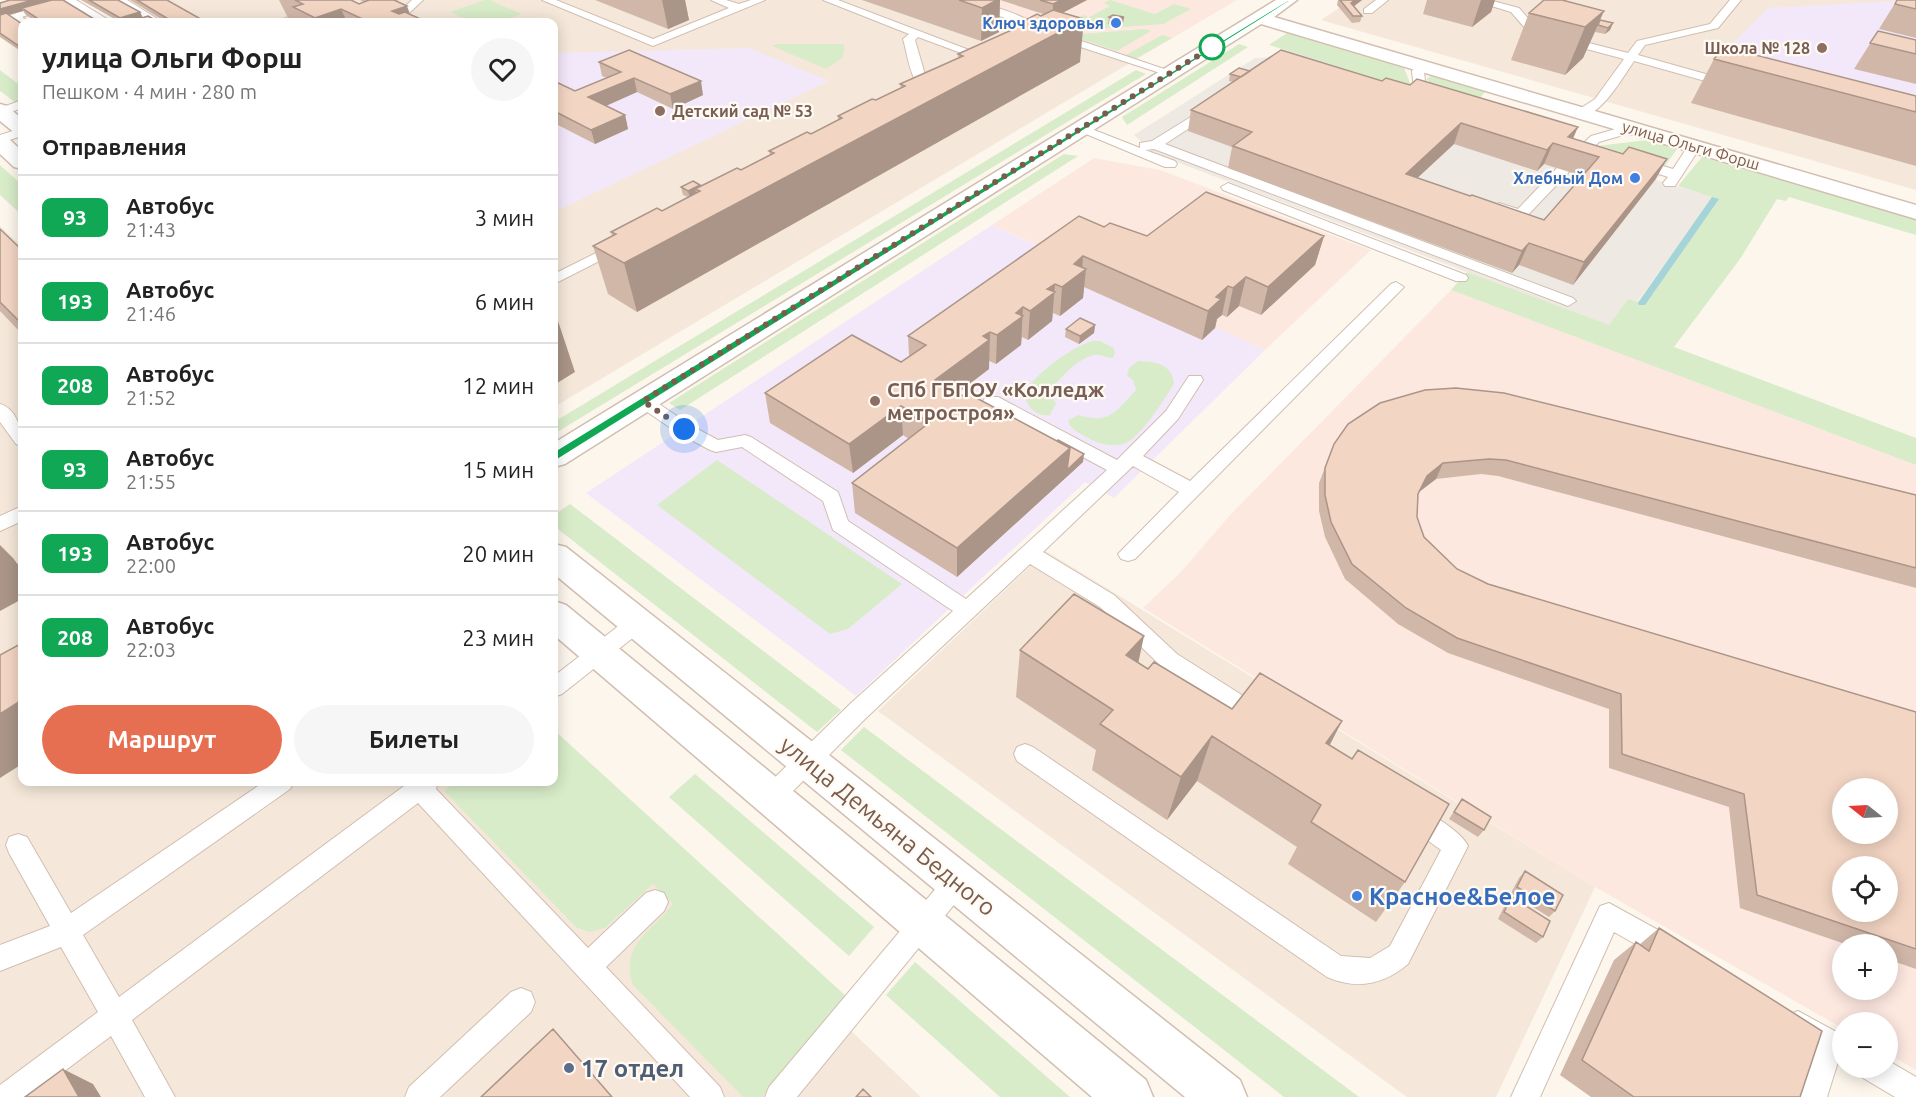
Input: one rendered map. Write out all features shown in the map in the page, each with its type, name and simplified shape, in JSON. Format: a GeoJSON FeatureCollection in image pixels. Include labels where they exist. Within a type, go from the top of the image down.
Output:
{"type":"FeatureCollection","features":[{"type":"Feature","properties":{"kind":"street"},"geometry":{"type":"LineString","coordinates":[[558,454],[1288,0]]}},
{"type":"Feature","properties":{"kind":"street","name":"улица Ольги Форш"},"geometry":{"type":"LineString","coordinates":[[1259,18],[1420,73],[1582,113],[1916,212]]}},
{"type":"Feature","properties":{"kind":"street"},"geometry":{"type":"LineString","coordinates":[[0,111],[18,127]]}},
{"type":"Feature","properties":{"kind":"street"},"geometry":{"type":"LineString","coordinates":[[0,141],[18,158]]}},
{"type":"Feature","properties":{"kind":"street","name":"улица Демьяна Бедного"},"geometry":{"type":"LineString","coordinates":[[558,559],[1223,1097]]}},
{"type":"Feature","properties":{"kind":"street"},"geometry":{"type":"LineString","coordinates":[[558,618],[1129,1097]]}},
{"type":"Feature","properties":{"kind":"lane"},"geometry":{"type":"LineString","coordinates":[[18,18],[14,16],[68,0],[100,18]]}},
{"type":"Feature","properties":{"kind":"lane"},"geometry":{"type":"LineString","coordinates":[[120,0],[145,18]]}},
{"type":"Feature","properties":{"kind":"lane"},"geometry":{"type":"LineString","coordinates":[[297,18],[322,10],[303,0]]}},
{"type":"Feature","properties":{"kind":"lane"},"geometry":{"type":"LineString","coordinates":[[401,18],[400,15],[418,0]]}},
{"type":"Feature","properties":{"kind":"lane"},"geometry":{"type":"LineString","coordinates":[[547,0],[653,43],[760,0]]}},
{"type":"Feature","properties":{"kind":"lane"},"geometry":{"type":"LineString","coordinates":[[716,0],[739,8]]}},
{"type":"Feature","properties":{"kind":"lane"},"geometry":{"type":"LineString","coordinates":[[828,0],[917,33],[989,56],[963,69]]}},
{"type":"Feature","properties":{"kind":"lane"},"geometry":{"type":"LineString","coordinates":[[958,0],[1170,74]]}},
{"type":"Feature","properties":{"kind":"lane"},"geometry":{"type":"LineString","coordinates":[[1368,11],[1383,0]]}},
{"type":"Feature","properties":{"kind":"lane"},"geometry":{"type":"LineString","coordinates":[[1477,0],[1515,10],[1534,32],[1746,89]]}},
{"type":"Feature","properties":{"kind":"lane"},"geometry":{"type":"LineString","coordinates":[[1582,113],[1599,102],[1641,43],[1714,26],[1736,0]]}},
{"type":"Feature","properties":{"kind":"lane"},"geometry":{"type":"LineString","coordinates":[[1020,39],[1039,30]]}},
{"type":"Feature","properties":{"kind":"lane"},"geometry":{"type":"LineString","coordinates":[[917,33],[909,39],[922,90],[942,80]]}},
{"type":"Feature","properties":{"kind":"lane"},"geometry":{"type":"LineString","coordinates":[[1155,145],[1224,100]]}},
{"type":"Feature","properties":{"kind":"lane"},"geometry":{"type":"LineString","coordinates":[[0,111],[18,105]]}},
{"type":"Feature","properties":{"kind":"lane"},"geometry":{"type":"LineString","coordinates":[[1488,203],[1520,215],[1566,166],[1593,145],[1633,128]]}},
{"type":"Feature","properties":{"kind":"lane"},"geometry":{"type":"LineString","coordinates":[[1080,129],[1461,278]]}},
{"type":"Feature","properties":{"kind":"lane"},"geometry":{"type":"LineString","coordinates":[[0,141],[18,132]]}},
{"type":"Feature","properties":{"kind":"lane"},"geometry":{"type":"LineString","coordinates":[[1578,134],[1593,145]]}},
{"type":"Feature","properties":{"kind":"lane"},"geometry":{"type":"LineString","coordinates":[[1110,140],[1138,146],[1155,145],[1568,301]]}},
{"type":"Feature","properties":{"kind":"lane"},"geometry":{"type":"LineString","coordinates":[[1110,140],[1128,153],[1138,165]]}},
{"type":"Feature","properties":{"kind":"lane"},"geometry":{"type":"LineString","coordinates":[[1619,157],[1673,179],[1695,146]]}},
{"type":"Feature","properties":{"kind":"lane"},"geometry":{"type":"LineString","coordinates":[[558,278],[633,239]]}},
{"type":"Feature","properties":{"kind":"lane"},"geometry":{"type":"LineString","coordinates":[[1128,554],[1396,287]]}},
{"type":"Feature","properties":{"kind":"lane"},"geometry":{"type":"LineString","coordinates":[[771,797],[966,610],[1125,463],[1172,415],[1195,380]]}},
{"type":"Feature","properties":{"kind":"lane"},"geometry":{"type":"LineString","coordinates":[[643,401],[684,429],[716,446],[745,441],[831,497],[840,525],[966,610]]}},
{"type":"Feature","properties":{"kind":"lane"},"geometry":{"type":"LineString","coordinates":[[992,401],[1125,463],[1192,491]]}},
{"type":"Feature","properties":{"kind":"lane"},"geometry":{"type":"LineString","coordinates":[[0,410],[18,435]]}},
{"type":"Feature","properties":{"kind":"lane"},"geometry":{"type":"LineString","coordinates":[[0,524],[18,515]]}},
{"type":"Feature","properties":{"kind":"lane"},"geometry":{"type":"LineString","coordinates":[[1028,553],[1107,601],[1168,660],[1275,728]]}},
{"type":"Feature","properties":{"kind":"lane"},"geometry":{"type":"LineString","coordinates":[[558,685],[637,623]]}},
{"type":"Feature","properties":{"kind":"lane"},"geometry":{"type":"LineString","coordinates":[[1025,754],[1336,968],[1361,974],[1384,968],[1399,955],[1456,846],[1396,804]]}},
{"type":"Feature","properties":{"kind":"lane"},"geometry":{"type":"LineString","coordinates":[[0,958],[66,932],[276,786]]}},
{"type":"Feature","properties":{"kind":"lane"},"geometry":{"type":"LineString","coordinates":[[7,1097],[116,1017],[416,786]]}},
{"type":"Feature","properties":{"kind":"lane"},"geometry":{"type":"LineString","coordinates":[[423,786],[710,1097]]}},
{"type":"Feature","properties":{"kind":"lane"},"geometry":{"type":"LineString","coordinates":[[18,845],[161,1097]]}},
{"type":"Feature","properties":{"kind":"lane"},"geometry":{"type":"LineString","coordinates":[[779,1097],[957,882]]}},
{"type":"Feature","properties":{"kind":"lane"},"geometry":{"type":"LineString","coordinates":[[588,966],[655,902]]}},
{"type":"Feature","properties":{"kind":"lane"},"geometry":{"type":"LineString","coordinates":[[1525,1097],[1609,915],[1689,962]]}},
{"type":"Feature","properties":{"kind":"lane"},"geometry":{"type":"LineString","coordinates":[[419,1097],[521,1002]]}},
{"type":"Feature","properties":{"kind":"lane"},"geometry":{"type":"LineString","coordinates":[[1779,1014],[1832,1044]]}},
{"type":"Feature","properties":{"kind":"lane"},"geometry":{"type":"LineString","coordinates":[[1813,1097],[1832,1055]]}},
{"type":"Feature","properties":{"kind":"lane"},"geometry":{"type":"LineString","coordinates":[[1890,1078],[1916,1093]]}},
{"type":"Feature","properties":{"kind":"shaded area"},"geometry":{"type":"Polygon","coordinates":[[[167,0],[943,0],[1130,63],[558,405],[558,18],[200,18],[167,0]]]}},
{"type":"Feature","properties":{"kind":"shaded area"},"geometry":{"type":"Polygon","coordinates":[[[943,0],[1237,0],[1130,63],[943,0]]]}},
{"type":"Feature","properties":{"kind":"shaded area"},"geometry":{"type":"Polygon","coordinates":[[[1351,0],[1916,0],[1916,190],[1321,20],[1351,0]]]}},
{"type":"Feature","properties":{"kind":"shaded area","name":"Школа № 128"},"geometry":{"type":"Polygon","coordinates":[[[1916,0],[1916,126],[1708,69],[1768,8],[1916,0]]]}},
{"type":"Feature","properties":{"kind":"shaded area","name":"Детский сад № 53"},"geometry":{"type":"Polygon","coordinates":[[[749,48],[829,81],[558,210],[558,53],[749,48]]]}},
{"type":"Feature","properties":{"kind":"shaded area","name":"Хлебный Дом"},"geometry":{"type":"Polygon","coordinates":[[[1284,57],[1660,175],[1656,180],[1713,197],[1637,302],[1628,299],[1609,326],[1153,153],[1134,135],[1255,58],[1284,57]]]}},
{"type":"Feature","properties":{"kind":"shaded area"},"geometry":{"type":"Polygon","coordinates":[[[1094,158],[1160,170],[1371,250],[1265,350],[1215,328],[1202,340],[1061,256],[992,225],[1094,158]]]}},
{"type":"Feature","properties":{"kind":"shaded area"},"geometry":{"type":"Polygon","coordinates":[[[992,225],[1265,350],[1114,498],[1085,482],[856,696],[586,493],[992,225]]]}},
{"type":"Feature","properties":{"kind":"shaded area"},"geometry":{"type":"Polygon","coordinates":[[[0,226],[18,243],[18,786],[558,786],[558,754],[921,1097],[0,1097],[0,226]]]}},
{"type":"Feature","properties":{"kind":"shaded area"},"geometry":{"type":"Polygon","coordinates":[[[1451,290],[1916,465],[1916,1070],[1898,1059],[1898,1012],[1832,1012],[1832,1022],[1595,887],[1143,608],[1180,573],[1231,514],[1451,290]]]}},
{"type":"Feature","properties":{"kind":"shaded area"},"geometry":{"type":"Polygon","coordinates":[[[1046,551],[1595,887],[1496,1097],[1407,1097],[878,711],[1046,551]]]}},
{"type":"Feature","properties":{"kind":"green space"},"geometry":{"type":"Polygon","coordinates":[[[489,0],[522,14],[508,18],[464,18],[450,12],[489,0]]]}},
{"type":"Feature","properties":{"kind":"green space"},"geometry":{"type":"Polygon","coordinates":[[[1110,0],[1155,14],[1174,4],[1191,9],[1163,24],[1069,31],[1057,28],[1083,15],[1089,17],[1110,6],[1104,3],[1110,0]]]}},
{"type":"Feature","properties":{"kind":"green space"},"geometry":{"type":"Polygon","coordinates":[[[1145,29],[1151,31],[1117,51],[1069,35],[1145,29]]]}},
{"type":"Feature","properties":{"kind":"green space"},"geometry":{"type":"Polygon","coordinates":[[[1287,33],[1404,68],[1413,90],[1269,45],[1287,33]]]}},
{"type":"Feature","properties":{"kind":"green space"},"geometry":{"type":"Polygon","coordinates":[[[1162,35],[1172,38],[1134,60],[1124,56],[1162,35]]]}},
{"type":"Feature","properties":{"kind":"green space"},"geometry":{"type":"Polygon","coordinates":[[[778,44],[843,44],[845,48],[842,58],[826,69],[772,46],[778,44]]]}},
{"type":"Feature","properties":{"kind":"green space"},"geometry":{"type":"Polygon","coordinates":[[[1239,44],[1248,47],[1127,125],[1122,117],[1239,44]]]}},
{"type":"Feature","properties":{"kind":"green space"},"geometry":{"type":"Polygon","coordinates":[[[0,70],[18,84],[18,102],[16,103],[0,91],[0,70]]]}},
{"type":"Feature","properties":{"kind":"green space"},"geometry":{"type":"Polygon","coordinates":[[[1136,70],[1146,74],[558,432],[558,420],[1136,70]]]}},
{"type":"Feature","properties":{"kind":"green space"},"geometry":{"type":"Polygon","coordinates":[[[1431,76],[1485,92],[1480,98],[1431,84],[1426,79],[1431,76]]]}},
{"type":"Feature","properties":{"kind":"green space"},"geometry":{"type":"Polygon","coordinates":[[[1647,140],[1677,149],[1665,166],[1597,146],[1647,140]]]}},
{"type":"Feature","properties":{"kind":"green space"},"geometry":{"type":"Polygon","coordinates":[[[1064,154],[1078,156],[680,410],[669,403],[1064,154]]]}},
{"type":"Feature","properties":{"kind":"green space"},"geometry":{"type":"Polygon","coordinates":[[[1702,157],[1916,219],[1916,235],[1789,197],[1786,201],[1777,199],[1740,259],[1674,347],[1916,438],[1916,465],[1451,290],[1467,272],[1609,325],[1628,299],[1638,302],[1712,197],[1678,186],[1702,157]]]}},
{"type":"Feature","properties":{"kind":"green space"},"geometry":{"type":"Polygon","coordinates":[[[0,165],[18,181],[18,211],[0,195],[0,165]]]}},
{"type":"Feature","properties":{"kind":"green space"},"geometry":{"type":"Polygon","coordinates":[[[1092,341],[1100,341],[1114,348],[1113,358],[1094,355],[1081,361],[1055,385],[1051,397],[1056,403],[1050,415],[1035,412],[1026,401],[1024,391],[1055,362],[1092,341]]]}},
{"type":"Feature","properties":{"kind":"green space"},"geometry":{"type":"Polygon","coordinates":[[[1138,361],[1162,365],[1170,371],[1174,383],[1137,435],[1124,444],[1110,445],[1092,440],[1073,429],[1068,420],[1079,415],[1090,418],[1105,417],[1123,404],[1136,390],[1133,380],[1127,376],[1129,368],[1138,361]]]}},
{"type":"Feature","properties":{"kind":"green space"},"geometry":{"type":"Polygon","coordinates":[[[717,460],[902,584],[848,629],[830,634],[657,505],[717,460]]]}},
{"type":"Feature","properties":{"kind":"green space"},"geometry":{"type":"Polygon","coordinates":[[[570,504],[841,710],[817,732],[558,529],[558,512],[570,504]]]}},
{"type":"Feature","properties":{"kind":"green space"},"geometry":{"type":"Polygon","coordinates":[[[864,727],[1359,1097],[1284,1097],[841,750],[864,727]]]}},
{"type":"Feature","properties":{"kind":"green space"},"geometry":{"type":"Polygon","coordinates":[[[558,734],[848,998],[762,1097],[743,1097],[633,985],[630,959],[634,949],[673,904],[653,884],[605,928],[589,932],[576,927],[444,791],[450,786],[558,786],[558,734]]]}},
{"type":"Feature","properties":{"kind":"green space"},"geometry":{"type":"Polygon","coordinates":[[[695,774],[874,927],[849,956],[669,797],[695,774]]]}},
{"type":"Feature","properties":{"kind":"green space"},"geometry":{"type":"Polygon","coordinates":[[[915,962],[1070,1097],[1000,1097],[886,995],[915,962]]]}},
{"type":"Feature","properties":{"kind":"building"},"geometry":{"type":"Polygon","coordinates":[[[10,0],[33,0],[0,9],[0,3],[10,0]]]}},
{"type":"Feature","properties":{"kind":"building"},"geometry":{"type":"Polygon","coordinates":[[[52,0],[63,0],[92,18],[37,18],[22,8],[52,0]]]}},
{"type":"Feature","properties":{"kind":"building"},"geometry":{"type":"Polygon","coordinates":[[[89,0],[118,0],[140,12],[120,18],[89,0]]]}},
{"type":"Feature","properties":{"kind":"building"},"geometry":{"type":"Polygon","coordinates":[[[137,0],[167,0],[199,18],[166,18],[137,0]]]}},
{"type":"Feature","properties":{"kind":"building"},"geometry":{"type":"Polygon","coordinates":[[[295,0],[351,0],[359,4],[369,0],[394,0],[407,6],[392,11],[399,14],[405,12],[418,18],[360,18],[341,9],[315,18],[293,7],[303,4],[295,0]]]}},
{"type":"Feature","properties":{"kind":"building"},"geometry":{"type":"Polygon","coordinates":[[[959,0],[997,0],[982,8],[959,0]]]}},
{"type":"Feature","properties":{"kind":"building"},"geometry":{"type":"Polygon","coordinates":[[[1040,0],[1062,0],[1053,4],[1040,0]]]}},
{"type":"Feature","properties":{"kind":"building"},"geometry":{"type":"Polygon","coordinates":[[[1340,0],[1355,0],[1351,3],[1362,16],[1353,16],[1340,0]]]}},
{"type":"Feature","properties":{"kind":"building"},"geometry":{"type":"Polygon","coordinates":[[[1544,0],[1562,0],[1604,11],[1585,27],[1529,13],[1544,0]]]}},
{"type":"Feature","properties":{"kind":"building"},"geometry":{"type":"Polygon","coordinates":[[[1897,0],[1916,0],[1916,9],[1895,4],[1897,0]]]}},
{"type":"Feature","properties":{"kind":"building"},"geometry":{"type":"Polygon","coordinates":[[[1053,10],[1084,19],[624,263],[593,246],[616,234],[611,232],[657,208],[662,211],[700,191],[695,189],[737,168],[741,170],[774,153],[769,151],[807,132],[811,134],[842,118],[838,116],[905,86],[900,84],[963,56],[958,54],[1014,29],[1010,28],[1037,14],[1041,16],[1053,10]]]}},
{"type":"Feature","properties":{"kind":"building"},"geometry":{"type":"Polygon","coordinates":[[[6,13],[18,21],[18,45],[0,33],[0,15],[6,13]]]}},
{"type":"Feature","properties":{"kind":"building"},"geometry":{"type":"Polygon","coordinates":[[[1113,15],[1124,17],[1116,19],[1109,17],[1113,15]]]}},
{"type":"Feature","properties":{"kind":"building"},"geometry":{"type":"Polygon","coordinates":[[[1600,20],[1613,23],[1608,28],[1598,25],[1600,20]]]}},
{"type":"Feature","properties":{"kind":"building"},"geometry":{"type":"Polygon","coordinates":[[[1878,31],[1916,40],[1916,54],[1870,43],[1878,31]]]}},
{"type":"Feature","properties":{"kind":"building"},"geometry":{"type":"Polygon","coordinates":[[[1724,47],[1916,96],[1916,112],[1714,59],[1724,47]]]}},
{"type":"Feature","properties":{"kind":"building"},"geometry":{"type":"Polygon","coordinates":[[[629,50],[701,81],[670,94],[634,78],[588,97],[625,115],[591,130],[558,113],[558,83],[575,91],[621,72],[599,62],[629,50]]]}},
{"type":"Feature","properties":{"kind":"building"},"geometry":{"type":"Polygon","coordinates":[[[1281,50],[1382,81],[1386,78],[1410,85],[1417,79],[1578,127],[1568,137],[1623,154],[1629,147],[1667,159],[1584,262],[1529,243],[1522,251],[1233,146],[1252,132],[1191,110],[1281,50]],[[1461,123],[1406,174],[1544,220],[1599,157],[1553,143],[1547,150],[1461,123]]]}},
{"type":"Feature","properties":{"kind":"building"},"geometry":{"type":"Polygon","coordinates":[[[1239,68],[1250,71],[1241,77],[1230,74],[1239,68]]]}},
{"type":"Feature","properties":{"kind":"building"},"geometry":{"type":"Polygon","coordinates":[[[693,181],[700,185],[688,191],[681,187],[693,181]]]}},
{"type":"Feature","properties":{"kind":"building"},"geometry":{"type":"Polygon","coordinates":[[[1206,192],[1324,236],[1268,287],[1246,277],[1233,288],[1228,286],[1216,297],[1221,299],[1208,311],[1083,256],[1074,264],[1086,269],[1062,287],[1055,284],[1047,289],[1055,292],[1030,311],[1023,307],[1016,313],[1023,316],[997,335],[990,332],[983,336],[989,340],[935,380],[965,397],[969,394],[1070,448],[957,548],[852,483],[930,422],[901,406],[849,444],[765,393],[852,335],[901,362],[926,345],[908,336],[1079,216],[1104,227],[1110,223],[1147,236],[1206,192]]]}},
{"type":"Feature","properties":{"kind":"building"},"geometry":{"type":"Polygon","coordinates":[[[0,229],[18,246],[18,320],[0,302],[0,229]]]}},
{"type":"Feature","properties":{"kind":"building"},"geometry":{"type":"Polygon","coordinates":[[[1080,318],[1095,325],[1080,336],[1066,329],[1080,318]]]}},
{"type":"Feature","properties":{"kind":"building"},"geometry":{"type":"Polygon","coordinates":[[[1456,388],[1504,393],[1916,495],[1916,568],[1506,460],[1489,459],[1443,463],[1427,476],[1418,494],[1417,517],[1424,537],[1457,569],[1488,584],[1916,712],[1916,949],[1898,943],[1898,934],[1872,934],[1836,922],[1898,922],[1898,856],[1832,856],[1832,920],[1757,895],[1744,794],[1622,754],[1621,694],[1457,638],[1406,608],[1352,564],[1331,522],[1325,495],[1325,468],[1334,444],[1348,424],[1380,403],[1425,390],[1456,388]]]}},
{"type":"Feature","properties":{"kind":"building"},"geometry":{"type":"Polygon","coordinates":[[[1058,440],[1084,454],[1067,470],[1070,448],[1058,440]]]}},
{"type":"Feature","properties":{"kind":"building"},"geometry":{"type":"Polygon","coordinates":[[[1074,594],[1144,636],[1126,655],[1148,669],[1154,662],[1232,709],[1260,673],[1342,721],[1326,743],[1352,759],[1358,750],[1449,804],[1405,882],[1311,822],[1321,805],[1212,736],[1181,777],[1100,724],[1113,710],[1020,650],[1074,594]]]}},
{"type":"Feature","properties":{"kind":"building"},"geometry":{"type":"Polygon","coordinates":[[[18,645],[18,703],[0,714],[0,655],[18,645]]]}},
{"type":"Feature","properties":{"kind":"building"},"geometry":{"type":"Polygon","coordinates":[[[1462,799],[1491,817],[1484,830],[1454,812],[1462,799]]]}},
{"type":"Feature","properties":{"kind":"building"},"geometry":{"type":"Polygon","coordinates":[[[1525,871],[1563,895],[1555,911],[1517,887],[1525,871]]]}},
{"type":"Feature","properties":{"kind":"building"},"geometry":{"type":"Polygon","coordinates":[[[1512,897],[1550,921],[1543,937],[1504,912],[1512,897]]]}},
{"type":"Feature","properties":{"kind":"building"},"geometry":{"type":"Polygon","coordinates":[[[1659,928],[1822,1031],[1800,1097],[1634,1097],[1582,1060],[1636,942],[1649,951],[1659,928]]]}},
{"type":"Feature","properties":{"kind":"building"},"geometry":{"type":"Polygon","coordinates":[[[553,1029],[612,1097],[481,1097],[553,1029]]]}},
{"type":"Feature","properties":{"kind":"building"},"geometry":{"type":"Polygon","coordinates":[[[63,1069],[79,1097],[25,1097],[63,1069]]]}},
{"type":"Feature","properties":{"kind":"building"},"geometry":{"type":"Polygon","coordinates":[[[863,1089],[871,1097],[856,1097],[863,1089]]]}},
{"type":"Feature","properties":{"kind":"waterway"},"geometry":{"type":"LineString","coordinates":[[1642,303],[1715,199]]}},
{"type":"Feature","properties":{"kind":"bus line","name":"93"},"geometry":{"type":"LineString","coordinates":[[558,455],[1288,0]]}},
{"type":"Feature","properties":{"kind":"place","name":"Ключ здоровья"},"geometry":{"type":"Point","coordinates":[1116,23]}},
{"type":"Feature","properties":{"kind":"place","name":"Школа № 128"},"geometry":{"type":"Point","coordinates":[1822,48]}},
{"type":"Feature","properties":{"kind":"place","name":"Детский сад № 53"},"geometry":{"type":"Point","coordinates":[660,111]}},
{"type":"Feature","properties":{"kind":"place","name":"Хлебный Дом"},"geometry":{"type":"Point","coordinates":[1635,178]}},
{"type":"Feature","properties":{"kind":"place","name":"СПб ГБПОУ «Колледж метростроя»"},"geometry":{"type":"Point","coordinates":[875,401]}},
{"type":"Feature","properties":{"kind":"place","name":"Красное&Белое"},"geometry":{"type":"Point","coordinates":[1357,896]}},
{"type":"Feature","properties":{"kind":"place","name":"17 отдел"},"geometry":{"type":"Point","coordinates":[569,1068]}},
{"type":"Feature","properties":{"kind":"route"},"geometry":{"type":"LineString","coordinates":[[684,429],[643,401],[1220,42],[1212,47]]}}]}
